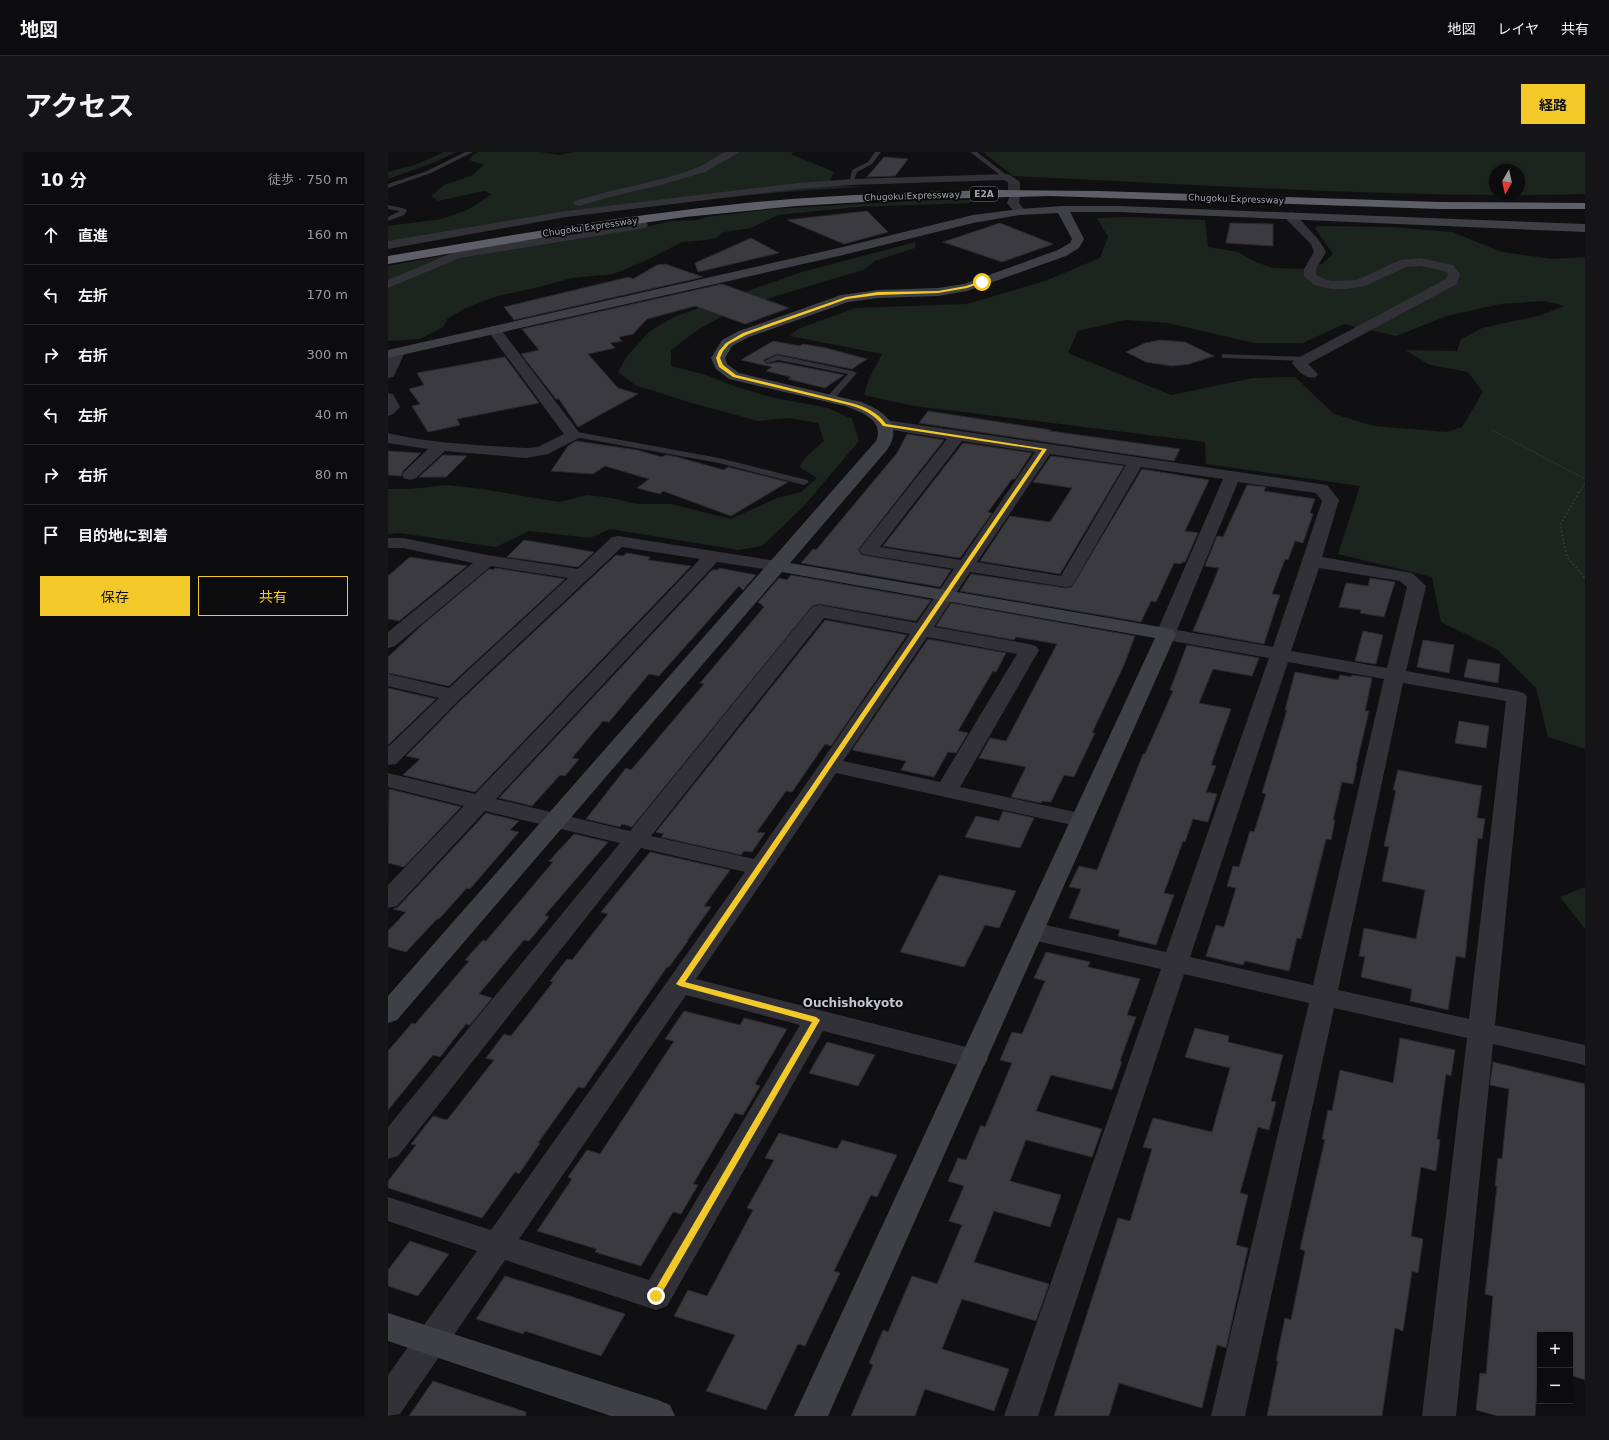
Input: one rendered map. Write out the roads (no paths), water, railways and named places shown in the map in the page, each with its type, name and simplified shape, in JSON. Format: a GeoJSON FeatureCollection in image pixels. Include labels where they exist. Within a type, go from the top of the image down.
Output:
{"type":"FeatureCollection","features":[{"type":"Feature","properties":{"kind":"highway","name":"Chugoku Expressway"},"geometry":{"type":"LineString","coordinates":[[388,252],[538,227],[643,212],[739,201],[868,191],[938,188],[1070,187],[1425,200],[1585,199]]}},
{"type":"Feature","properties":{"kind":"highway","name":"Chugoku Expressway"},"geometry":{"type":"LineString","coordinates":[[388,260],[552,232],[648,218],[729,208],[865,198],[996,193],[1442,206],[1585,206]]}},
{"type":"Feature","properties":{"kind":"street"},"geometry":{"type":"LineString","coordinates":[[566,214],[572,207],[594,197],[677,178],[701,170],[725,156],[736,152]]}},
{"type":"Feature","properties":{"kind":"street"},"geometry":{"type":"LineString","coordinates":[[388,245],[566,214],[783,188],[851,182],[1010,180]]}},
{"type":"Feature","properties":{"kind":"street"},"geometry":{"type":"LineString","coordinates":[[1014,198],[1013,203],[1020,212]]}},
{"type":"Feature","properties":{"kind":"street"},"geometry":{"type":"LineString","coordinates":[[388,1013],[881,447],[886,436],[885,426],[878,416],[866,409],[734,376],[721,366],[718,358],[721,351],[727,344],[744,334],[846,298],[878,294],[922,294],[954,290],[982,282],[1062,253],[1075,245],[1078,239],[1062,209]]}},
{"type":"Feature","properties":{"kind":"street"},"geometry":{"type":"LineString","coordinates":[[388,374],[393,353],[843,251],[965,221],[1020,212],[1062,209],[1127,210],[1585,228]]}},
{"type":"Feature","properties":{"kind":"street"},"geometry":{"type":"LineString","coordinates":[[1292,216],[1293,220],[1316,243],[1320,252],[1310,269],[1310,276],[1319,282],[1331,285],[1360,284],[1404,263],[1420,262],[1449,268],[1454,274],[1452,281],[1299,363],[1311,374]]}},
{"type":"Feature","properties":{"kind":"street"},"geometry":{"type":"LineString","coordinates":[[388,284],[409,277],[440,261],[457,255],[642,225]]}},
{"type":"Feature","properties":{"kind":"street"},"geometry":{"type":"LineString","coordinates":[[388,438],[399,441],[441,446],[526,453],[542,451],[573,436],[494,330]]}},
{"type":"Feature","properties":{"kind":"street"},"geometry":{"type":"LineString","coordinates":[[388,397],[392,407],[388,411]]}},
{"type":"Feature","properties":{"kind":"street"},"geometry":{"type":"LineString","coordinates":[[885,426],[1321,489],[1331,500],[1312,561],[1021,1416]]}},
{"type":"Feature","properties":{"kind":"street"},"geometry":{"type":"LineString","coordinates":[[957,436],[868,550],[1066,582],[1135,463]]}},
{"type":"Feature","properties":{"kind":"street"},"geometry":{"type":"LineString","coordinates":[[410,475],[441,446]]}},
{"type":"Feature","properties":{"kind":"street"},"geometry":{"type":"LineString","coordinates":[[388,1403],[760,868],[1045,449]]}},
{"type":"Feature","properties":{"kind":"street"},"geometry":{"type":"LineString","coordinates":[[811,1416],[1166,634],[1232,477]]}},
{"type":"Feature","properties":{"kind":"street"},"geometry":{"type":"LineString","coordinates":[[388,759],[453,695],[618,541],[777,566],[945,595],[1517,698],[1439,1416]]}},
{"type":"Feature","properties":{"kind":"street"},"geometry":{"type":"LineString","coordinates":[[388,555],[395,543],[486,560],[582,575]]}},
{"type":"Feature","properties":{"kind":"street"},"geometry":{"type":"LineString","coordinates":[[388,900],[713,556]]}},
{"type":"Feature","properties":{"kind":"street"},"geometry":{"type":"LineString","coordinates":[[392,634],[486,560]]}},
{"type":"Feature","properties":{"kind":"street"},"geometry":{"type":"LineString","coordinates":[[1228,1416],[1324,996],[1395,675],[1417,586],[1406,576],[1312,561]]}},
{"type":"Feature","properties":{"kind":"street"},"geometry":{"type":"LineString","coordinates":[[388,1148],[819,611],[1029,650],[947,790]]}},
{"type":"Feature","properties":{"kind":"street"},"geometry":{"type":"LineString","coordinates":[[388,680],[453,695]]}},
{"type":"Feature","properties":{"kind":"street"},"geometry":{"type":"LineString","coordinates":[[830,765],[1081,820]]}},
{"type":"Feature","properties":{"kind":"street"},"geometry":{"type":"LineString","coordinates":[[388,780],[556,821],[760,868]]}},
{"type":"Feature","properties":{"kind":"street"},"geometry":{"type":"LineString","coordinates":[[1032,930],[1585,1055]]}},
{"type":"Feature","properties":{"kind":"street"},"geometry":{"type":"LineString","coordinates":[[680,984],[816,1020],[974,1059]]}},
{"type":"Feature","properties":{"kind":"street"},"geometry":{"type":"LineString","coordinates":[[388,1209],[656,1296],[816,1020]]}},
{"type":"Feature","properties":{"kind":"street"},"geometry":{"type":"LineString","coordinates":[[388,1327],[658,1416]]}},
{"type":"Feature","properties":{"kind":"lane"},"geometry":{"type":"LineString","coordinates":[[388,186],[434,170],[470,152]]}},
{"type":"Feature","properties":{"kind":"lane"},"geometry":{"type":"LineString","coordinates":[[851,182],[854,171],[870,163],[878,152]]}},
{"type":"Feature","properties":{"kind":"lane"},"geometry":{"type":"LineString","coordinates":[[972,152],[1010,180]]}},
{"type":"Feature","properties":{"kind":"lane"},"geometry":{"type":"LineString","coordinates":[[388,206],[404,210],[402,214],[388,219]]}},
{"type":"Feature","properties":{"kind":"lane"},"geometry":{"type":"LineString","coordinates":[[1225,356],[1307,359]]}},
{"type":"Feature","properties":{"kind":"lane"},"geometry":{"type":"LineString","coordinates":[[768,361],[777,357],[853,373],[829,399]]}},
{"type":"Feature","properties":{"kind":"lane"},"geometry":{"type":"LineString","coordinates":[[572,434],[603,441],[631,444],[758,468],[804,482]]}},
{"type":"Feature","properties":{"kind":"tunnel"},"geometry":{"type":"LineString","coordinates":[[1014,182],[1014,198]]}},
{"type":"Feature","properties":{"kind":"district","name":"Ouchishokyoto"},"geometry":{"type":"Point","coordinates":[853,1003]}}]}
